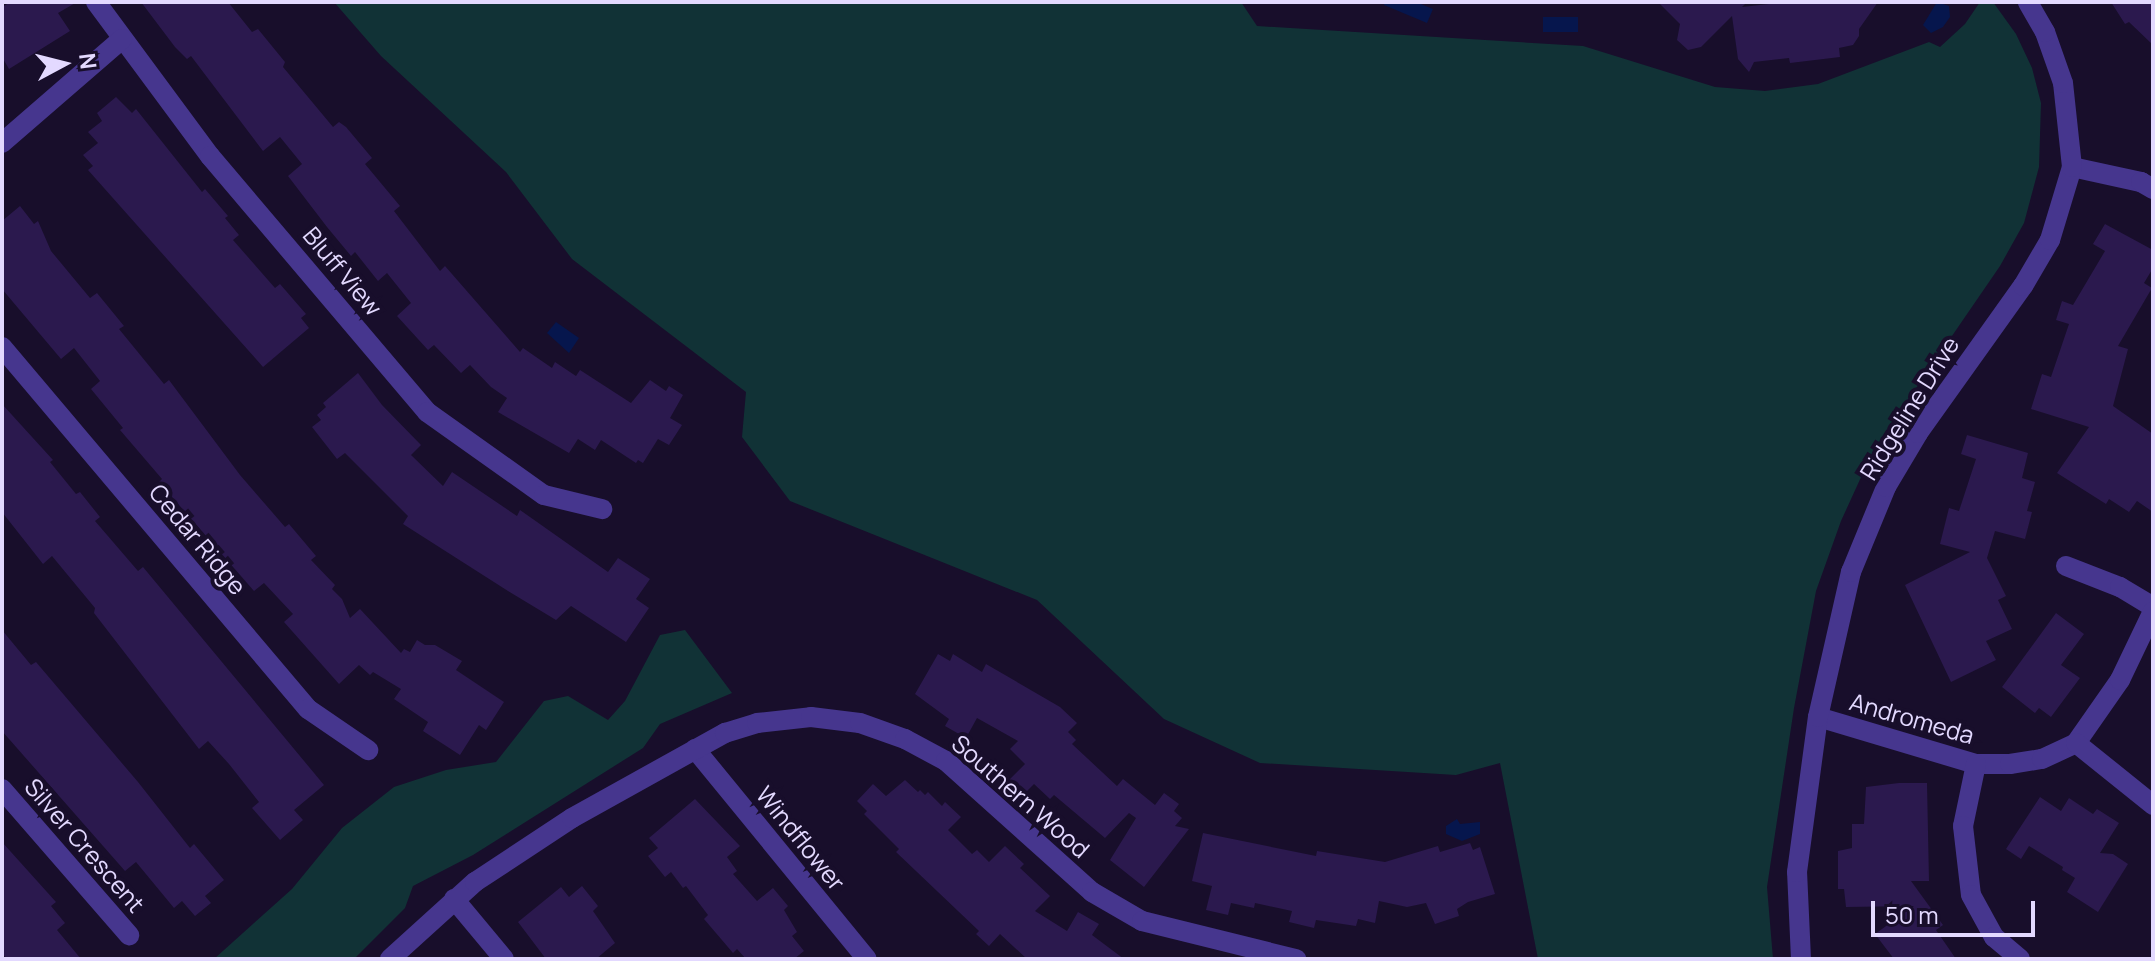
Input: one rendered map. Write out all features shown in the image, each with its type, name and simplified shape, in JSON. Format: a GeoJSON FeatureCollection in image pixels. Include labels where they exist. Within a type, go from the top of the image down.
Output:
{"type":"FeatureCollection","features":[{"type":"Feature","properties":{"kind":"street","name":"Bluff View"},"geometry":{"type":"LineString","coordinates":[[96,2],[210,156],[427,412],[544,495],[602,509]]}},
{"type":"Feature","properties":{"kind":"street","name":"Ridgeline Drive"},"geometry":{"type":"LineString","coordinates":[[1801,959],[1797,872],[1818,717],[1851,572],[1886,487],[1918,433],[2043,252],[2072,167],[2063,83],[2045,32],[2028,2]]}},
{"type":"Feature","properties":{"kind":"street"},"geometry":{"type":"LineString","coordinates":[[2,143],[122,39]]}},
{"type":"Feature","properties":{"kind":"street"},"geometry":{"type":"LineString","coordinates":[[2072,167],[2141,182],[2153,189]]}},
{"type":"Feature","properties":{"kind":"street","name":"Cedar Ridge"},"geometry":{"type":"LineString","coordinates":[[2,347],[308,709],[368,750]]}},
{"type":"Feature","properties":{"kind":"street"},"geometry":{"type":"LineString","coordinates":[[2066,566],[2120,587],[2153,609],[2120,680],[2076,743],[2153,805]]}},
{"type":"Feature","properties":{"kind":"street","name":"Southern Wood"},"geometry":{"type":"LineString","coordinates":[[390,959],[454,899],[572,818],[725,733],[784,719],[811,717],[860,723],[905,739],[946,761],[1092,892],[1142,921],[1296,959]]}},
{"type":"Feature","properties":{"kind":"street","name":"Andromeda"},"geometry":{"type":"LineString","coordinates":[[1818,717],[1976,764],[2010,764],[2042,759],[2076,743]]}},
{"type":"Feature","properties":{"kind":"street","name":"Windflower"},"geometry":{"type":"LineString","coordinates":[[695,749],[867,959]]}},
{"type":"Feature","properties":{"kind":"street"},"geometry":{"type":"LineString","coordinates":[[1976,764],[1963,826],[1971,895],[1994,937],[2020,959]]}},
{"type":"Feature","properties":{"kind":"street","name":"Silver Crescent"},"geometry":{"type":"LineString","coordinates":[[2,789],[129,935]]}},
{"type":"Feature","properties":{"kind":"street"},"geometry":{"type":"LineString","coordinates":[[454,899],[504,959]]}},
{"type":"Feature","properties":{"kind":"green space"},"geometry":{"type":"Polygon","coordinates":[[[334,2],[1241,2],[1257,26],[1583,46],[1715,87],[1765,91],[1818,84],[1929,42],[1940,47],[1965,24],[1980,2],[1993,2],[2016,34],[2032,68],[2041,103],[2039,167],[2024,223],[2000,266],[1873,451],[1841,521],[1816,591],[1794,708],[1767,887],[1773,959],[1538,959],[1500,763],[1456,775],[1260,763],[1164,719],[1037,600],[790,501],[742,437],[746,392],[572,259],[506,172],[381,56],[334,2]]]}},
{"type":"Feature","properties":{"kind":"green space"},"geometry":{"type":"Polygon","coordinates":[[[685,630],[732,693],[660,724],[643,748],[473,855],[413,886],[405,908],[354,959],[214,959],[292,889],[342,828],[394,787],[446,770],[496,762],[544,701],[568,696],[608,720],[625,701],[660,635],[685,630]]]}},
{"type":"Feature","properties":{"kind":"shaded area"},"geometry":{"type":"Polygon","coordinates":[[[1385,2],[1416,2],[1433,9],[1427,23],[1384,5],[1385,2]]]}},
{"type":"Feature","properties":{"kind":"shaded area"},"geometry":{"type":"Polygon","coordinates":[[[1937,2],[1949,6],[1950,17],[1943,27],[1931,33],[1923,25],[1937,2]]]}},
{"type":"Feature","properties":{"kind":"shaded area"},"geometry":{"type":"Polygon","coordinates":[[[1543,17],[1578,17],[1578,32],[1543,32],[1543,17]]]}},
{"type":"Feature","properties":{"kind":"shaded area"},"geometry":{"type":"Polygon","coordinates":[[[556,322],[579,338],[569,353],[547,333],[556,322]]]}},
{"type":"Feature","properties":{"kind":"shaded area"},"geometry":{"type":"Polygon","coordinates":[[[1457,819],[1460,824],[1480,822],[1480,834],[1462,841],[1446,834],[1446,826],[1457,819]]]}},
{"type":"Feature","properties":{"kind":"building"},"geometry":{"type":"Polygon","coordinates":[[[11,2],[77,2],[58,13],[70,31],[9,69],[2,57],[2,7],[11,2]]]}},
{"type":"Feature","properties":{"kind":"building"},"geometry":{"type":"Polygon","coordinates":[[[141,2],[228,2],[252,32],[258,29],[285,62],[283,67],[333,127],[339,122],[346,127],[372,158],[365,164],[400,206],[394,211],[440,271],[445,266],[520,352],[523,348],[552,368],[555,362],[576,376],[580,370],[631,403],[650,380],[666,391],[669,386],[683,395],[670,418],[682,425],[669,445],[658,439],[643,463],[638,460],[636,463],[601,440],[595,450],[578,439],[569,453],[498,412],[507,398],[491,387],[470,365],[461,373],[434,345],[428,350],[397,316],[411,303],[387,273],[378,281],[355,252],[351,256],[327,227],[288,176],[302,164],[280,137],[263,151],[191,56],[187,59],[175,47],[141,2]]]}},
{"type":"Feature","properties":{"kind":"building"},"geometry":{"type":"Polygon","coordinates":[[[1658,2],[1747,2],[1742,7],[1786,2],[1878,2],[1859,29],[1859,36],[1853,45],[1839,48],[1840,57],[1790,63],[1789,58],[1754,62],[1749,72],[1738,59],[1732,16],[1701,47],[1688,50],[1677,40],[1680,24],[1658,2]]]}},
{"type":"Feature","properties":{"kind":"building"},"geometry":{"type":"Polygon","coordinates":[[[2111,2],[2153,2],[2153,45],[2129,22],[2125,24],[2111,2]]]}},
{"type":"Feature","properties":{"kind":"building"},"geometry":{"type":"Polygon","coordinates":[[[116,97],[132,113],[136,109],[202,192],[205,189],[228,216],[225,218],[239,235],[233,240],[275,288],[280,284],[306,314],[301,318],[309,328],[263,367],[88,170],[93,166],[83,155],[98,143],[88,132],[102,121],[97,113],[116,97]]]}},
{"type":"Feature","properties":{"kind":"building"},"geometry":{"type":"Polygon","coordinates":[[[20,206],[34,224],[38,221],[51,251],[90,298],[97,293],[124,326],[119,329],[164,384],[169,380],[240,475],[285,527],[289,524],[316,556],[311,560],[335,585],[332,589],[342,599],[350,618],[360,609],[401,653],[404,649],[410,652],[417,640],[425,645],[435,645],[462,661],[456,670],[504,702],[486,730],[479,725],[460,755],[423,731],[428,722],[394,699],[401,689],[373,672],[370,675],[359,665],[339,684],[284,622],[293,614],[264,583],[254,591],[159,482],[162,479],[120,430],[123,428],[91,389],[100,381],[74,348],[61,359],[2,289],[2,221],[20,206]]]}},
{"type":"Feature","properties":{"kind":"building"},"geometry":{"type":"Polygon","coordinates":[[[2105,224],[2153,250],[2153,268],[2144,283],[2152,288],[2118,346],[2128,349],[2113,406],[2153,434],[2153,512],[2137,501],[2129,512],[2109,499],[2106,504],[2057,473],[2089,427],[2031,409],[2042,374],[2051,377],[2069,324],[2056,320],[2062,301],[2073,305],[2105,251],[2093,244],[2105,224]]]}},
{"type":"Feature","properties":{"kind":"building"},"geometry":{"type":"Polygon","coordinates":[[[358,373],[382,405],[421,445],[411,455],[443,486],[452,472],[517,516],[520,510],[608,572],[618,558],[650,579],[636,599],[649,608],[626,642],[571,606],[556,620],[508,591],[403,524],[408,516],[345,453],[337,459],[312,427],[321,420],[317,415],[326,407],[323,403],[358,373]]]}},
{"type":"Feature","properties":{"kind":"building"},"geometry":{"type":"Polygon","coordinates":[[[2,404],[53,460],[50,462],[76,494],[80,492],[100,517],[95,521],[138,571],[143,567],[324,785],[294,810],[303,820],[280,840],[252,808],[259,802],[229,764],[208,741],[199,749],[94,613],[95,608],[52,556],[43,564],[2,512],[2,404]]]}},
{"type":"Feature","properties":{"kind":"building"},"geometry":{"type":"Polygon","coordinates":[[[1967,435],[2028,453],[2022,478],[2035,482],[2027,511],[2032,512],[2025,539],[1995,531],[1987,558],[2006,596],[1998,600],[2012,629],[1986,641],[1996,660],[1951,682],[1905,585],[1970,552],[1940,544],[1949,508],[1959,511],[1976,459],[1961,454],[1967,435]]]}},
{"type":"Feature","properties":{"kind":"building"},"geometry":{"type":"Polygon","coordinates":[[[2056,613],[2084,634],[2061,665],[2080,678],[2051,717],[2039,708],[2035,713],[2002,687],[2056,613]]]}},
{"type":"Feature","properties":{"kind":"building"},"geometry":{"type":"Polygon","coordinates":[[[2,630],[31,665],[36,662],[190,848],[194,844],[224,880],[205,896],[211,903],[195,916],[182,901],[174,908],[136,862],[125,871],[2,731],[2,630]]]}},
{"type":"Feature","properties":{"kind":"building"},"geometry":{"type":"Polygon","coordinates":[[[938,654],[950,661],[953,654],[982,672],[986,664],[1060,707],[1077,723],[1068,732],[1076,740],[1072,744],[1117,786],[1123,779],[1155,805],[1164,793],[1179,804],[1174,811],[1182,818],[1175,826],[1189,829],[1144,887],[1110,860],[1136,818],[1129,813],[1105,838],[1054,795],[1050,799],[1034,784],[1024,794],[1009,780],[1025,764],[1010,749],[1018,741],[977,718],[966,738],[945,726],[949,719],[915,694],[938,654]]]}},
{"type":"Feature","properties":{"kind":"building"},"geometry":{"type":"Polygon","coordinates":[[[905,780],[918,792],[920,790],[925,795],[928,792],[942,806],[945,802],[961,817],[948,830],[972,854],[977,850],[989,862],[1005,846],[1024,864],[1020,868],[1050,896],[1035,911],[1067,931],[1078,912],[1099,924],[1092,935],[1124,959],[1027,959],[1000,934],[989,946],[976,934],[979,931],[896,852],[899,849],[864,814],[867,811],[857,801],[873,784],[886,796],[905,780]]]}},
{"type":"Feature","properties":{"kind":"building"},"geometry":{"type":"Polygon","coordinates":[[[1927,783],[1929,881],[1911,881],[1943,925],[1936,930],[1956,959],[1894,959],[1875,934],[1914,906],[1846,907],[1844,889],[1838,889],[1838,851],[1852,848],[1852,824],[1864,824],[1866,787],[1927,783]]]}},
{"type":"Feature","properties":{"kind":"building"},"geometry":{"type":"Polygon","coordinates":[[[2040,797],[2061,811],[2069,798],[2093,814],[2097,809],[2119,823],[2100,853],[2113,854],[2128,864],[2098,912],[2067,892],[2075,878],[2062,870],[2063,867],[2029,846],[2021,859],[2006,849],[2040,797]]]}},
{"type":"Feature","properties":{"kind":"building"},"geometry":{"type":"Polygon","coordinates":[[[695,799],[740,846],[727,857],[737,871],[733,874],[757,901],[773,888],[788,906],[784,910],[797,932],[792,936],[804,951],[794,959],[746,959],[737,949],[733,953],[704,919],[708,915],[686,886],[683,888],[671,872],[665,877],[648,856],[658,848],[649,838],[695,799]]]}},
{"type":"Feature","properties":{"kind":"building"},"geometry":{"type":"Polygon","coordinates":[[[1203,833],[1316,856],[1317,851],[1385,862],[1438,846],[1440,852],[1470,843],[1473,850],[1480,847],[1495,894],[1468,902],[1457,909],[1459,916],[1435,924],[1426,903],[1407,907],[1379,901],[1375,923],[1358,919],[1356,926],[1316,920],[1314,928],[1289,922],[1292,911],[1255,903],[1254,908],[1231,903],[1228,915],[1206,910],[1212,886],[1192,881],[1203,833]]]}},
{"type":"Feature","properties":{"kind":"building"},"geometry":{"type":"Polygon","coordinates":[[[2,842],[56,902],[51,906],[65,923],[57,930],[81,959],[7,959],[2,953],[2,842]]]}},
{"type":"Feature","properties":{"kind":"building"},"geometry":{"type":"Polygon","coordinates":[[[582,886],[598,906],[593,911],[615,943],[596,959],[546,959],[518,922],[561,887],[569,897],[582,886]]]}}]}
